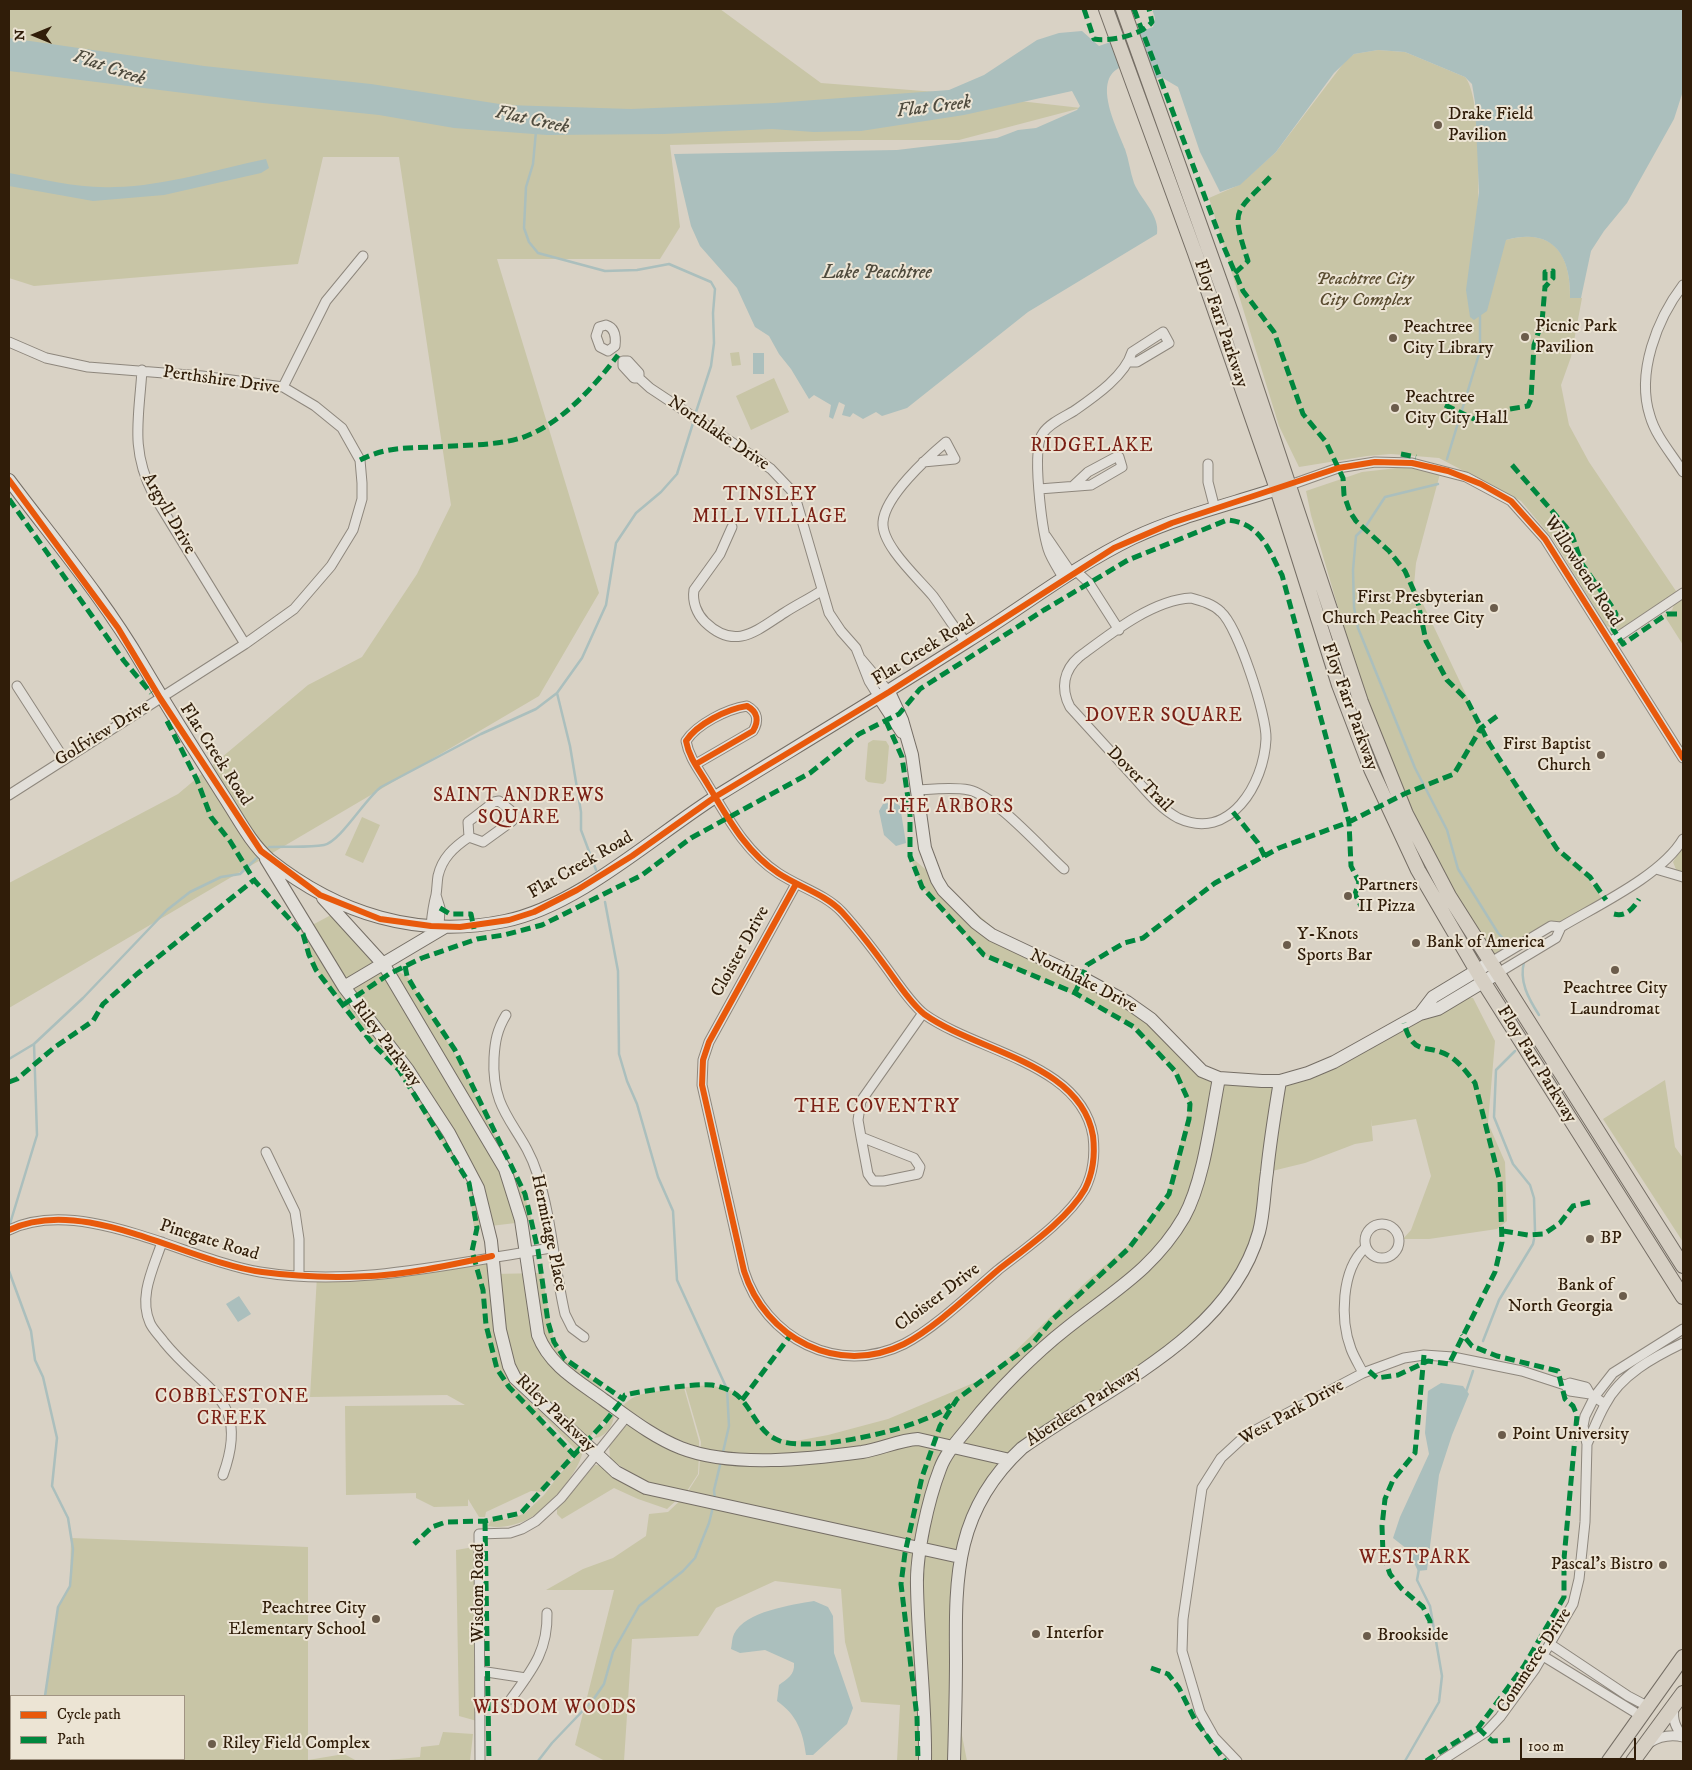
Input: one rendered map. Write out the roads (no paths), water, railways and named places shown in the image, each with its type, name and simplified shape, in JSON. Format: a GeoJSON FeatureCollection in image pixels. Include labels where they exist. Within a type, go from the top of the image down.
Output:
{"type":"FeatureCollection","features":[{"type":"Feature","properties":{"kind":"main road","name":"Floy Farr Parkway"},"geometry":{"type":"LineString","coordinates":[[1123,11],[1152,87],[1283,487],[1338,685],[1371,769],[1418,870],[1480,977],[1683,1297]]}},
{"type":"Feature","properties":{"kind":"main road","name":"Floy Farr Parkway"},"geometry":{"type":"LineString","coordinates":[[1108,14],[1391,780],[1424,850],[1495,968],[1683,1266]]}},
{"type":"Feature","properties":{"kind":"main road"},"geometry":{"type":"LineString","coordinates":[[1683,1282],[1658,1246],[1651,1246],[1662,1273],[1683,1306]]}},
{"type":"Feature","properties":{"kind":"main road"},"geometry":{"type":"LineString","coordinates":[[1609,1761],[1683,1657]]}},
{"type":"Feature","properties":{"kind":"main road"},"geometry":{"type":"LineString","coordinates":[[1633,1761],[1683,1693]]}},
{"type":"Feature","properties":{"kind":"street"},"geometry":{"type":"LineString","coordinates":[[283,387],[326,302],[363,256]]}},
{"type":"Feature","properties":{"kind":"street"},"geometry":{"type":"LineString","coordinates":[[1683,285],[1671,301],[1653,344],[1646,385],[1649,415],[1683,472]]}},
{"type":"Feature","properties":{"kind":"street","name":"Perthshire Drive"},"geometry":{"type":"LineString","coordinates":[[9,342],[46,358],[62,362],[101,368],[142,370],[283,387],[315,406],[342,428],[360,460],[362,500],[353,530],[331,566],[294,609],[245,644],[198,673]]}},
{"type":"Feature","properties":{"kind":"street","name":"Northlake Drive"},"geometry":{"type":"LineString","coordinates":[[613,349],[623,361],[628,361],[639,373],[639,378],[650,388],[771,469],[791,490],[801,512],[821,591],[834,622],[849,639],[861,659],[868,681],[884,694],[906,738],[912,755],[925,848],[937,880],[947,895],[976,923],[1005,942],[1082,977],[1127,1002],[1160,1026],[1202,1071],[1219,1078],[1280,1081],[1334,1062],[1420,1014],[1433,998],[1480,977],[1495,968]]}},
{"type":"Feature","properties":{"kind":"street"},"geometry":{"type":"LineString","coordinates":[[1119,630],[1089,583],[1071,575],[1048,549],[1036,455],[1038,441],[1043,432],[1090,399],[1129,362]]}},
{"type":"Feature","properties":{"kind":"street","name":"Argyll Drive"},"geometry":{"type":"LineString","coordinates":[[142,370],[137,437],[142,472],[153,494],[245,644]]}},
{"type":"Feature","properties":{"kind":"street"},"geometry":{"type":"LineString","coordinates":[[1039,489],[1091,485],[1122,467],[1119,457],[1088,472],[1073,486]]}},
{"type":"Feature","properties":{"kind":"street"},"geometry":{"type":"LineString","coordinates":[[923,462],[908,478],[893,500],[883,519],[883,531],[895,551],[933,597],[966,642]]}},
{"type":"Feature","properties":{"kind":"street","name":"Willowbend Road"},"geometry":{"type":"LineString","coordinates":[[1283,487],[1338,468],[1375,462],[1412,463],[1436,468],[1486,486],[1511,501],[1532,523],[1683,758]]}},
{"type":"Feature","properties":{"kind":"street"},"geometry":{"type":"LineString","coordinates":[[1208,464],[1208,482],[1215,509]]}},
{"type":"Feature","properties":{"kind":"street","name":"Flat Creek Road"},"geometry":{"type":"LineString","coordinates":[[9,480],[118,628],[160,698],[261,851],[320,895],[380,919],[438,927],[483,925],[509,920],[534,912],[560,900],[632,856],[715,797],[884,694],[1071,575],[1138,536],[1283,487]]}},
{"type":"Feature","properties":{"kind":"street"},"geometry":{"type":"LineString","coordinates":[[732,527],[720,554],[694,590],[693,596],[698,613],[712,628],[728,637],[744,636],[762,628],[821,591]]}},
{"type":"Feature","properties":{"kind":"street"},"geometry":{"type":"LineString","coordinates":[[1610,642],[1683,594]]}},
{"type":"Feature","properties":{"kind":"street","name":"Dover Trail"},"geometry":{"type":"LineString","coordinates":[[1191,598],[1212,605],[1228,620],[1258,700],[1266,739],[1255,784],[1246,801],[1227,816],[1216,821],[1191,822],[1169,812],[1070,707],[1064,697],[1066,674],[1072,663],[1119,630],[1156,606],[1179,599],[1191,598]]}},
{"type":"Feature","properties":{"kind":"street","name":"Golfview Drive"},"geometry":{"type":"LineString","coordinates":[[9,795],[198,673]]}},
{"type":"Feature","properties":{"kind":"street"},"geometry":{"type":"LineString","coordinates":[[17,686],[64,759]]}},
{"type":"Feature","properties":{"kind":"street","name":"Cloister Drive"},"geometry":{"type":"LineString","coordinates":[[696,764],[753,731],[757,724],[757,718],[752,709],[747,706],[727,712],[691,733],[686,741],[696,764],[715,797],[748,848],[761,861],[839,909],[869,942],[905,992],[923,1013],[986,1047],[1052,1076],[1066,1086],[1076,1097],[1089,1121],[1094,1149],[1090,1178],[1084,1190],[1071,1207],[1034,1242],[930,1326],[904,1344],[873,1354],[851,1356],[812,1348],[790,1336],[771,1320],[754,1298],[748,1283],[705,1101],[701,1074],[703,1060],[715,1029],[796,884]]}},
{"type":"Feature","properties":{"kind":"street"},"geometry":{"type":"LineString","coordinates":[[918,790],[958,789],[978,793],[1002,812],[1064,869]]}},
{"type":"Feature","properties":{"kind":"street"},"geometry":{"type":"LineString","coordinates":[[499,801],[510,810],[512,821],[483,842],[469,837],[468,822],[494,802],[499,801]]}},
{"type":"Feature","properties":{"kind":"street"},"geometry":{"type":"LineString","coordinates":[[344,987],[384,965],[438,927],[432,906],[436,894],[438,874],[443,861],[452,850],[469,837]]}},
{"type":"Feature","properties":{"kind":"street"},"geometry":{"type":"LineString","coordinates":[[1495,968],[1556,938],[1561,927],[1656,869],[1674,853],[1683,839]]}},
{"type":"Feature","properties":{"kind":"street","name":"Riley Parkway"},"geometry":{"type":"LineString","coordinates":[[261,851],[344,987],[408,1070],[470,1172],[483,1201],[492,1256],[500,1330],[509,1366],[515,1378],[616,1472],[646,1488],[920,1550],[960,1557]]}},
{"type":"Feature","properties":{"kind":"street"},"geometry":{"type":"LineString","coordinates":[[1656,869],[1683,877]]}},
{"type":"Feature","properties":{"kind":"street","name":"Riley Parkway"},"geometry":{"type":"LineString","coordinates":[[320,895],[384,965],[505,1169],[518,1205],[538,1335],[544,1350],[572,1378],[627,1416],[680,1448],[704,1455],[795,1459],[871,1450],[918,1439],[1010,1460]]}},
{"type":"Feature","properties":{"kind":"street"},"geometry":{"type":"LineString","coordinates":[[861,1137],[914,1158],[920,1166],[918,1174],[884,1181],[873,1181],[868,1174],[861,1137],[858,1120],[861,1101],[923,1013]]}},
{"type":"Feature","properties":{"kind":"street","name":"Hermitage Place"},"geometry":{"type":"LineString","coordinates":[[506,1015],[497,1029],[494,1086],[499,1103],[537,1171],[546,1204],[552,1248],[565,1314],[572,1328],[584,1336]]}},
{"type":"Feature","properties":{"kind":"street"},"geometry":{"type":"LineString","coordinates":[[925,1761],[926,1718],[917,1586],[920,1550],[940,1468],[954,1446],[995,1395],[1065,1329],[1138,1275],[1162,1248],[1185,1216],[1195,1190],[1219,1078]]}},
{"type":"Feature","properties":{"kind":"street","name":"Aberdeen Parkway"},"geometry":{"type":"LineString","coordinates":[[954,1761],[956,1592],[960,1557],[969,1523],[986,1492],[1010,1460],[1048,1429],[1118,1386],[1154,1361],[1198,1326],[1228,1295],[1248,1261],[1259,1231],[1280,1081]]}},
{"type":"Feature","properties":{"kind":"street"},"geometry":{"type":"LineString","coordinates":[[266,1152],[295,1212],[299,1239],[298,1275]]}},
{"type":"Feature","properties":{"kind":"street","name":"Pinegate Road"},"geometry":{"type":"LineString","coordinates":[[11,1229],[51,1219],[77,1222],[101,1226],[162,1242],[225,1265],[262,1272],[298,1275],[374,1276],[409,1273],[492,1256],[552,1248]]}},
{"type":"Feature","properties":{"kind":"street"},"geometry":{"type":"LineString","coordinates":[[1363,1373],[1350,1348],[1345,1320],[1347,1283],[1359,1254],[1366,1248],[1366,1235],[1375,1225],[1388,1225],[1398,1235],[1398,1248],[1388,1258],[1375,1258],[1366,1248]]}},
{"type":"Feature","properties":{"kind":"street"},"geometry":{"type":"LineString","coordinates":[[162,1242],[148,1281],[146,1295],[150,1324],[173,1353],[222,1399],[227,1409],[232,1430],[232,1444],[222,1475]]}},
{"type":"Feature","properties":{"kind":"street","name":"Commerce Drive"},"geometry":{"type":"LineString","coordinates":[[1441,1761],[1490,1728],[1543,1656],[1573,1604],[1579,1579],[1585,1522],[1587,1444],[1583,1426],[1593,1395],[1613,1373],[1683,1329]]}},
{"type":"Feature","properties":{"kind":"street","name":"Commerce Drive"},"geometry":{"type":"LineString","coordinates":[[1587,1444],[1605,1404],[1626,1377],[1683,1343]]}},
{"type":"Feature","properties":{"kind":"street","name":"West Park Drive"},"geometry":{"type":"LineString","coordinates":[[1237,1761],[1214,1737],[1200,1712],[1182,1651],[1183,1619],[1202,1488],[1221,1458],[1246,1435],[1363,1373],[1404,1358],[1438,1354],[1522,1371],[1565,1385],[1570,1391],[1593,1395],[1605,1404]]}},
{"type":"Feature","properties":{"kind":"street","name":"Wisdom Road"},"geometry":{"type":"LineString","coordinates":[[480,1761],[479,1534],[510,1533],[536,1521],[561,1498],[627,1416]]}},
{"type":"Feature","properties":{"kind":"street"},"geometry":{"type":"LineString","coordinates":[[511,1699],[526,1678],[546,1642],[547,1613]]}},
{"type":"Feature","properties":{"kind":"street"},"geometry":{"type":"LineString","coordinates":[[1550,1644],[1644,1711]]}},
{"type":"Feature","properties":{"kind":"street"},"geometry":{"type":"LineString","coordinates":[[1543,1656],[1644,1711]]}},
{"type":"Feature","properties":{"kind":"street"},"geometry":{"type":"LineString","coordinates":[[1575,1674],[1581,1665]]}},
{"type":"Feature","properties":{"kind":"street"},"geometry":{"type":"LineString","coordinates":[[480,1671],[526,1678]]}},
{"type":"Feature","properties":{"kind":"street"},"geometry":{"type":"LineString","coordinates":[[1674,1705],[1673,1716],[1677,1729],[1683,1737]]}},
{"type":"Feature","properties":{"kind":"street"},"geometry":{"type":"LineString","coordinates":[[1646,1744],[1658,1737],[1673,1735],[1683,1737]]}},
{"type":"Feature","properties":{"kind":"water","name":"Lake Peachtree"},"geometry":{"type":"Polygon","coordinates":[[[1152,9],[1683,9],[1683,91],[1674,119],[1627,203],[1604,231],[1591,251],[1581,298],[1570,298],[1567,269],[1563,257],[1547,241],[1522,237],[1506,240],[1487,311],[1474,320],[1470,317],[1466,290],[1479,192],[1475,102],[1472,84],[1465,77],[1405,52],[1378,50],[1354,54],[1334,73],[1276,152],[1240,185],[1220,192],[1200,152],[1178,87],[1161,77],[1155,79],[1141,72],[1119,68],[1111,75],[1108,84],[1109,107],[1126,153],[1134,183],[1156,220],[1157,234],[1028,312],[907,408],[882,416],[876,412],[863,419],[853,413],[850,417],[842,415],[845,405],[839,402],[833,419],[829,417],[831,405],[814,395],[809,399],[769,336],[755,327],[737,288],[700,246],[691,226],[674,154],[897,150],[997,138],[1018,130],[1036,128],[1077,110],[1080,106],[1072,91],[964,115],[861,131],[814,132],[772,129],[664,134],[547,135],[454,128],[379,115],[263,103],[9,71],[9,38],[204,66],[371,84],[506,105],[631,109],[774,103],[949,90],[984,75],[1037,40],[1059,33],[1082,31],[1099,46],[1153,27],[1155,18],[1152,9]]]}},
{"type":"Feature","properties":{"kind":"water"},"geometry":{"type":"Polygon","coordinates":[[[266,159],[269,168],[261,173],[164,195],[93,201],[9,186],[9,173],[88,186],[134,186],[153,184],[266,159]]]}},
{"type":"Feature","properties":{"kind":"water"},"geometry":{"type":"Polygon","coordinates":[[[753,353],[764,353],[764,374],[753,374],[753,353]]]}},
{"type":"Feature","properties":{"kind":"water"},"geometry":{"type":"Polygon","coordinates":[[[894,802],[900,806],[906,843],[896,846],[884,835],[879,811],[883,804],[894,802]]]}},
{"type":"Feature","properties":{"kind":"water"},"geometry":{"type":"Polygon","coordinates":[[[239,1296],[251,1314],[238,1322],[226,1304],[239,1296]]]}},
{"type":"Feature","properties":{"kind":"water"},"geometry":{"type":"Polygon","coordinates":[[[1441,1383],[1463,1386],[1469,1394],[1452,1435],[1439,1475],[1427,1570],[1418,1571],[1407,1549],[1393,1538],[1400,1517],[1429,1454],[1425,1433],[1428,1391],[1441,1383]]]}},
{"type":"Feature","properties":{"kind":"water"},"geometry":{"type":"Polygon","coordinates":[[[814,1601],[828,1607],[833,1616],[834,1653],[853,1708],[847,1724],[813,1755],[806,1755],[798,1725],[790,1712],[777,1701],[779,1685],[792,1674],[794,1663],[765,1650],[740,1653],[731,1649],[734,1634],[748,1620],[770,1610],[814,1601]]]}},
{"type":"Feature","properties":{"kind":"waterway","name":"Flat Creek"},"geometry":{"type":"LineString","coordinates":[[536,131],[533,164],[526,187],[524,228],[529,242],[538,253],[605,271],[637,270],[669,264],[711,282],[715,289],[713,313],[714,343],[711,366],[695,415]]}},
{"type":"Feature","properties":{"kind":"waterway"},"geometry":{"type":"LineString","coordinates":[[1447,459],[1480,351],[1480,316]]}},
{"type":"Feature","properties":{"kind":"waterway"},"geometry":{"type":"LineString","coordinates":[[269,847],[317,846],[330,842],[381,787],[481,734],[536,709],[557,693],[582,658],[606,605],[616,543],[636,513],[661,492],[677,474],[694,420]]}},
{"type":"Feature","properties":{"kind":"waterway"},"geometry":{"type":"LineString","coordinates":[[1438,484],[1385,497],[1366,526],[1356,536],[1353,570],[1354,607],[1358,628],[1415,768],[1447,830],[1458,869],[1498,933],[1510,946]]}},
{"type":"Feature","properties":{"kind":"waterway"},"geometry":{"type":"LineString","coordinates":[[557,693],[570,746],[581,812],[581,830],[596,870]]}},
{"type":"Feature","properties":{"kind":"waterway"},"geometry":{"type":"LineString","coordinates":[[9,1059],[34,1044],[83,998],[167,910],[190,892],[221,877],[240,874],[259,856]]}},
{"type":"Feature","properties":{"kind":"waterway"},"geometry":{"type":"LineString","coordinates":[[605,902],[618,971],[619,1054],[627,1081],[637,1104],[658,1177],[673,1211],[677,1280],[727,1389],[729,1426],[723,1452]]}},
{"type":"Feature","properties":{"kind":"waterway"},"geometry":{"type":"LineString","coordinates":[[1524,962],[1524,983],[1531,1002],[1539,1015]]}},
{"type":"Feature","properties":{"kind":"waterway"},"geometry":{"type":"LineString","coordinates":[[9,1227],[37,1135],[34,1044]]}},
{"type":"Feature","properties":{"kind":"waterway"},"geometry":{"type":"LineString","coordinates":[[1515,1051],[1496,1070],[1494,1117],[1513,1164],[1530,1185],[1534,1198],[1535,1231]]}},
{"type":"Feature","properties":{"kind":"waterway"},"geometry":{"type":"LineString","coordinates":[[1483,1341],[1499,1300],[1533,1244],[1534,1239]]}},
{"type":"Feature","properties":{"kind":"waterway"},"geometry":{"type":"LineString","coordinates":[[9,1271],[31,1331],[35,1360],[43,1377],[57,1438],[52,1486],[68,1518],[73,1549],[70,1586],[58,1607],[45,1695]]}},
{"type":"Feature","properties":{"kind":"waterway"},"geometry":{"type":"LineString","coordinates":[[1466,1392],[1473,1371]]}},
{"type":"Feature","properties":{"kind":"waterway"},"geometry":{"type":"LineString","coordinates":[[715,1500],[714,1490],[721,1461]]}},
{"type":"Feature","properties":{"kind":"waterway"},"geometry":{"type":"LineString","coordinates":[[538,1761],[552,1743],[593,1700],[604,1684],[613,1652],[639,1606],[683,1571],[695,1558],[709,1523],[713,1507]]}},
{"type":"Feature","properties":{"kind":"waterway"},"geometry":{"type":"LineString","coordinates":[[1405,1761],[1439,1702],[1442,1676],[1430,1606],[1417,1580],[1419,1569]]}},
{"type":"Feature","properties":{"kind":"place","name":"Drake Field Pavilion"},"geometry":{"type":"Point","coordinates":[1438,125]}},
{"type":"Feature","properties":{"kind":"place","name":"Picnic Park Pavilion"},"geometry":{"type":"Point","coordinates":[1525,337]}},
{"type":"Feature","properties":{"kind":"place","name":"Peachtree City Library"},"geometry":{"type":"Point","coordinates":[1393,338]}},
{"type":"Feature","properties":{"kind":"place","name":"Peachtree City City Hall"},"geometry":{"type":"Point","coordinates":[1395,408]}},
{"type":"Feature","properties":{"kind":"place","name":"First Presbyterian Church Peachtree City"},"geometry":{"type":"Point","coordinates":[1494,608]}},
{"type":"Feature","properties":{"kind":"place","name":"First Baptist Church"},"geometry":{"type":"Point","coordinates":[1601,755]}},
{"type":"Feature","properties":{"kind":"place","name":"Partners II Pizza"},"geometry":{"type":"Point","coordinates":[1348,896]}},
{"type":"Feature","properties":{"kind":"place","name":"Bank of America"},"geometry":{"type":"Point","coordinates":[1416,943]}},
{"type":"Feature","properties":{"kind":"place","name":"Y-Knots Sports Bar"},"geometry":{"type":"Point","coordinates":[1287,945]}},
{"type":"Feature","properties":{"kind":"place","name":"Peachtree City Laundromat"},"geometry":{"type":"Point","coordinates":[1615,970]}},
{"type":"Feature","properties":{"kind":"place","name":"BP"},"geometry":{"type":"Point","coordinates":[1590,1239]}},
{"type":"Feature","properties":{"kind":"place","name":"Bank of North Georgia"},"geometry":{"type":"Point","coordinates":[1623,1296]}},
{"type":"Feature","properties":{"kind":"place","name":"Point University"},"geometry":{"type":"Point","coordinates":[1502,1435]}},
{"type":"Feature","properties":{"kind":"place","name":"Pascal's Bistro"},"geometry":{"type":"Point","coordinates":[1663,1565]}},
{"type":"Feature","properties":{"kind":"place","name":"Peachtree City Elementary School"},"geometry":{"type":"Point","coordinates":[376,1619]}},
{"type":"Feature","properties":{"kind":"place","name":"Interfor"},"geometry":{"type":"Point","coordinates":[1036,1634]}},
{"type":"Feature","properties":{"kind":"place","name":"Brookside"},"geometry":{"type":"Point","coordinates":[1367,1636]}},
{"type":"Feature","properties":{"kind":"place","name":"Riley Field Complex"},"geometry":{"type":"Point","coordinates":[212,1744]}},
{"type":"Feature","properties":{"kind":"district","name":"RIDGELAKE"},"geometry":{"type":"Point","coordinates":[1092,447]}},
{"type":"Feature","properties":{"kind":"district","name":"TINSLEY MILL VILLAGE"},"geometry":{"type":"Point","coordinates":[770,507]}},
{"type":"Feature","properties":{"kind":"district","name":"DOVER SQUARE"},"geometry":{"type":"Point","coordinates":[1164,717]}},
{"type":"Feature","properties":{"kind":"district","name":"SAINT ANDREWS SQUARE"},"geometry":{"type":"Point","coordinates":[519,808]}},
{"type":"Feature","properties":{"kind":"district","name":"THE ARBORS"},"geometry":{"type":"Point","coordinates":[949,808]}},
{"type":"Feature","properties":{"kind":"district","name":"THE COVENTRY"},"geometry":{"type":"Point","coordinates":[877,1108]}},
{"type":"Feature","properties":{"kind":"district","name":"COBBLESTONE CREEK"},"geometry":{"type":"Point","coordinates":[232,1409]}},
{"type":"Feature","properties":{"kind":"district","name":"WESTPARK"},"geometry":{"type":"Point","coordinates":[1415,1559]}},
{"type":"Feature","properties":{"kind":"district","name":"WISDOM WOODS"},"geometry":{"type":"Point","coordinates":[555,1709]}},
{"type":"Feature","properties":{"kind":"park label","name":"Peachtree City City Complex"},"geometry":{"type":"Point","coordinates":[1365,290]}}]}
